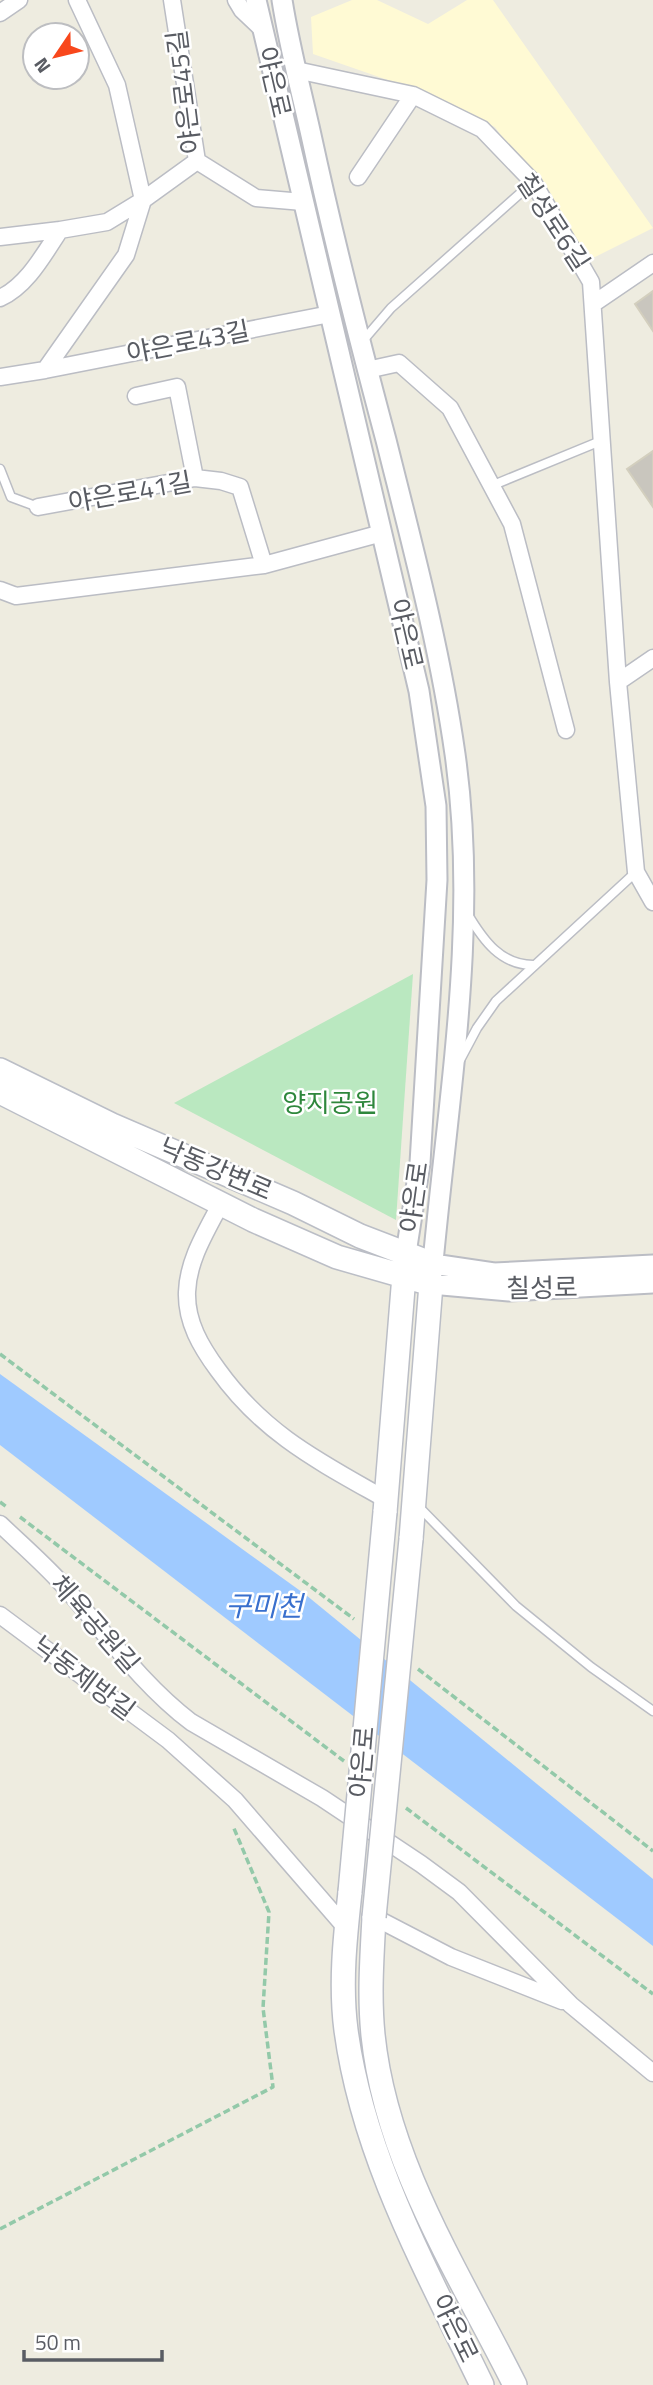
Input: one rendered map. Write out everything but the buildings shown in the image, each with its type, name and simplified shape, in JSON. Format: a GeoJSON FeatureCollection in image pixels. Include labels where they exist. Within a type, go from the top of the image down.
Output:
{"type":"FeatureCollection","features":[{"type":"Feature","properties":{"kind":"main road","name":"낙동강변로"},"geometry":{"type":"LineString","coordinates":[[0,1070],[112,1125],[293,1203],[360,1236],[406,1253],[432,1273]]}},
{"type":"Feature","properties":{"kind":"main road","name":"낙동강변로"},"geometry":{"type":"LineString","coordinates":[[0,1092],[221,1203],[337,1257],[432,1273]]}},
{"type":"Feature","properties":{"kind":"main road","name":"야은로"},"geometry":{"type":"LineString","coordinates":[[406,1253],[343,1962],[346,2027],[356,2088],[381,2168],[482,2385]]}},
{"type":"Feature","properties":{"kind":"main road","name":"야은로"},"geometry":{"type":"LineString","coordinates":[[432,1273],[411,1539],[374,1917],[371,1986],[373,2036],[383,2095],[399,2148],[424,2208],[515,2385]]}},
{"type":"Feature","properties":{"kind":"street"},"geometry":{"type":"LineString","coordinates":[[0,13],[19,0]]}},
{"type":"Feature","properties":{"kind":"street"},"geometry":{"type":"LineString","coordinates":[[45,370],[126,255],[143,200],[117,85],[77,0]]}},
{"type":"Feature","properties":{"kind":"street","name":"야은로45길"},"geometry":{"type":"LineString","coordinates":[[0,236],[107,222],[197,161],[172,0]]}},
{"type":"Feature","properties":{"kind":"street"},"geometry":{"type":"LineString","coordinates":[[236,0],[242,10],[261,28]]}},
{"type":"Feature","properties":{"kind":"street","name":"야은로"},"geometry":{"type":"LineString","coordinates":[[256,0],[419,691],[436,806],[437,880],[420,1163],[406,1253]]}},
{"type":"Feature","properties":{"kind":"street","name":"야은로"},"geometry":{"type":"LineString","coordinates":[[284,6],[296,70],[360,344],[407,522],[441,671],[455,757],[463,837],[463,906],[454,1073],[432,1273]]}},
{"type":"Feature","properties":{"kind":"street","name":"칠성로6길"},"geometry":{"type":"LineString","coordinates":[[296,70],[413,95],[482,129],[533,182],[591,282],[618,682],[636,872],[653,902]]}},
{"type":"Feature","properties":{"kind":"street"},"geometry":{"type":"LineString","coordinates":[[358,177],[413,95]]}},
{"type":"Feature","properties":{"kind":"street"},"geometry":{"type":"LineString","coordinates":[[197,161],[256,198],[303,202]]}},
{"type":"Feature","properties":{"kind":"street"},"geometry":{"type":"LineString","coordinates":[[0,298],[11,293],[36,265],[60,230]]}},
{"type":"Feature","properties":{"kind":"street"},"geometry":{"type":"LineString","coordinates":[[593,304],[653,262]]}},
{"type":"Feature","properties":{"kind":"street","name":"야은로43길"},"geometry":{"type":"LineString","coordinates":[[0,377],[330,314]]}},
{"type":"Feature","properties":{"kind":"street"},"geometry":{"type":"LineString","coordinates":[[367,370],[399,362],[450,408],[512,524],[566,730]]}},
{"type":"Feature","properties":{"kind":"street"},"geometry":{"type":"LineString","coordinates":[[136,396],[177,387],[195,478]]}},
{"type":"Feature","properties":{"kind":"street","name":"야은로41길"},"geometry":{"type":"LineString","coordinates":[[38,507],[195,478],[221,481],[240,487],[264,565]]}},
{"type":"Feature","properties":{"kind":"street"},"geometry":{"type":"LineString","coordinates":[[0,590],[16,596],[264,565],[382,533]]}},
{"type":"Feature","properties":{"kind":"street"},"geometry":{"type":"LineString","coordinates":[[618,682],[653,658]]}},
{"type":"Feature","properties":{"kind":"street"},"geometry":{"type":"LineString","coordinates":[[221,1203],[197,1248],[187,1293],[193,1328],[203,1350],[249,1409],[268,1427],[385,1506]]}},
{"type":"Feature","properties":{"kind":"street","name":"칠성로"},"geometry":{"type":"LineString","coordinates":[[432,1273],[494,1273],[653,1265]]}},
{"type":"Feature","properties":{"kind":"street","name":"칠성로"},"geometry":{"type":"LineString","coordinates":[[432,1273],[509,1291],[653,1283]]}},
{"type":"Feature","properties":{"kind":"street","name":"체육공원길"},"geometry":{"type":"LineString","coordinates":[[0,1524],[60,1581],[145,1681],[172,1708],[191,1722],[322,1798],[421,1864],[484,1915],[571,2005]]}},
{"type":"Feature","properties":{"kind":"street","name":"낙동제방길"},"geometry":{"type":"LineString","coordinates":[[0,1615],[168,1740],[235,1800],[346,1928]]}},
{"type":"Feature","properties":{"kind":"street"},"geometry":{"type":"LineString","coordinates":[[168,1740],[191,1722]]}},
{"type":"Feature","properties":{"kind":"street"},"geometry":{"type":"LineString","coordinates":[[374,1917],[451,1957],[571,2005],[653,2073]]}},
{"type":"Feature","properties":{"kind":"lane"},"geometry":{"type":"LineString","coordinates":[[360,344],[391,308],[533,182]]}},
{"type":"Feature","properties":{"kind":"lane"},"geometry":{"type":"LineString","coordinates":[[491,486],[603,440]]}},
{"type":"Feature","properties":{"kind":"lane","name":"야은로41길"},"geometry":{"type":"LineString","coordinates":[[0,469],[11,497],[38,507]]}},
{"type":"Feature","properties":{"kind":"lane"},"geometry":{"type":"LineString","coordinates":[[454,1073],[477,1028],[496,1001],[636,872]]}},
{"type":"Feature","properties":{"kind":"lane"},"geometry":{"type":"LineString","coordinates":[[463,906],[487,944],[521,966],[535,965]]}},
{"type":"Feature","properties":{"kind":"lane"},"geometry":{"type":"LineString","coordinates":[[414,1502],[516,1605],[591,1667],[653,1711]]}},
{"type":"Feature","properties":{"kind":"path"},"geometry":{"type":"LineString","coordinates":[[0,1354],[355,1620]]}},
{"type":"Feature","properties":{"kind":"path"},"geometry":{"type":"LineString","coordinates":[[0,1502],[354,1769]]}},
{"type":"Feature","properties":{"kind":"path"},"geometry":{"type":"LineString","coordinates":[[410,1662],[653,1851]]}},
{"type":"Feature","properties":{"kind":"path"},"geometry":{"type":"LineString","coordinates":[[0,2229],[273,2087],[263,2008],[269,1912],[232,1822],[235,1800]]}},
{"type":"Feature","properties":{"kind":"path"},"geometry":{"type":"LineString","coordinates":[[398,1802],[653,1994]]}},
{"type":"Feature","properties":{"kind":"shaded area"},"geometry":{"type":"Polygon","coordinates":[[[352,0],[377,0],[428,24],[467,0],[493,0],[653,228],[591,259],[495,127],[405,86],[313,54],[311,17],[352,0]]]}},
{"type":"Feature","properties":{"kind":"green space","name":"양지공원"},"geometry":{"type":"Polygon","coordinates":[[[413,974],[396,1220],[174,1103],[413,974]]]}},
{"type":"Feature","properties":{"kind":"water","name":"구미천"},"geometry":{"type":"Polygon","coordinates":[[[0,1374],[306,1595],[653,1879],[653,1946],[0,1445],[0,1374]]]}}]}
